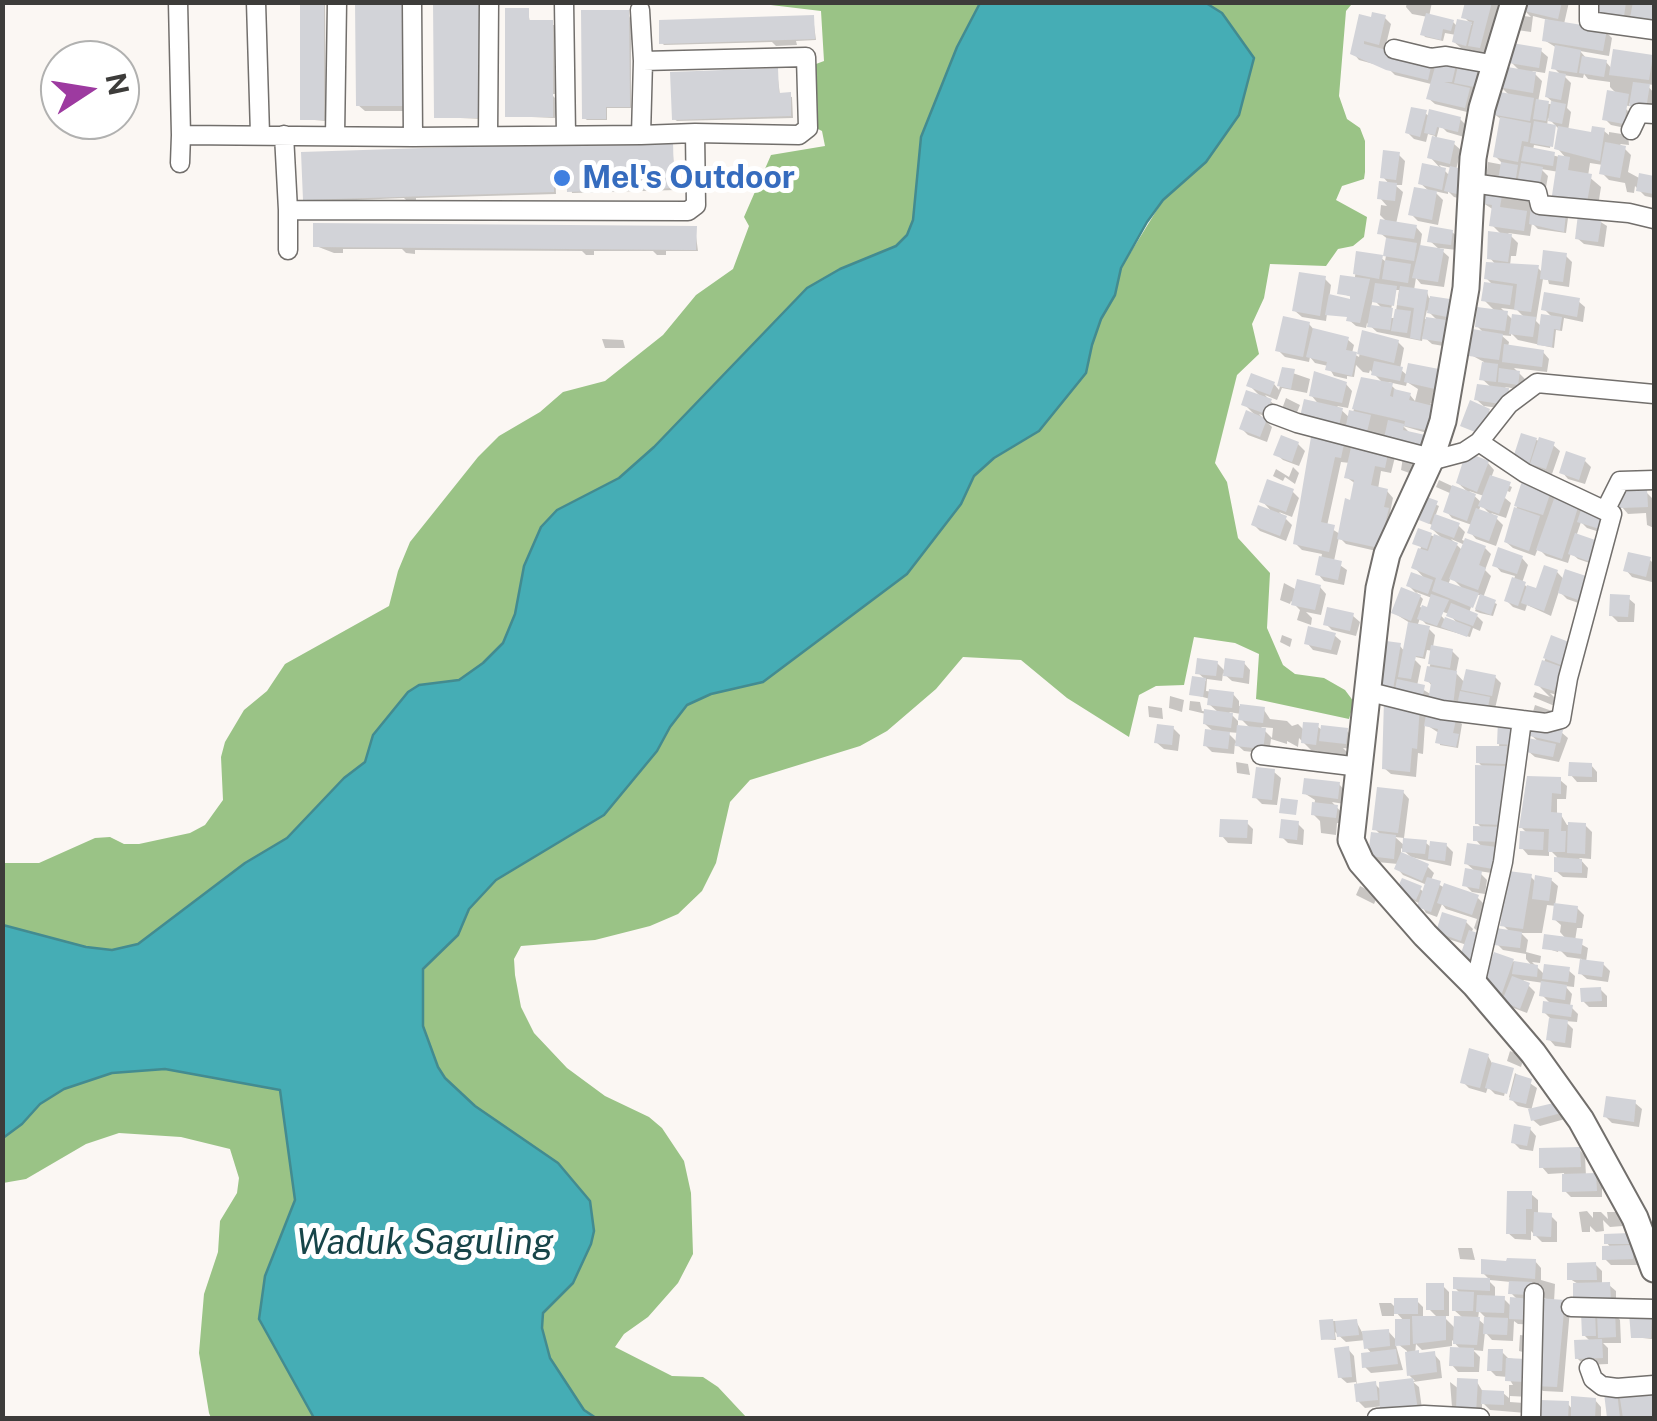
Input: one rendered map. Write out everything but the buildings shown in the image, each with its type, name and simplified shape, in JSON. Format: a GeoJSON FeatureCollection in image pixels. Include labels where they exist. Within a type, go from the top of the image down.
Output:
{"type":"FeatureCollection","features":[{"type":"Feature","properties":{"kind":"street"},"geometry":{"type":"LineString","coordinates":[[178,2],[180,163]]}},
{"type":"Feature","properties":{"kind":"street"},"geometry":{"type":"LineString","coordinates":[[256,2],[260,134]]}},
{"type":"Feature","properties":{"kind":"street"},"geometry":{"type":"LineString","coordinates":[[335,136],[337,2]]}},
{"type":"Feature","properties":{"kind":"street"},"geometry":{"type":"LineString","coordinates":[[412,2],[413,137]]}},
{"type":"Feature","properties":{"kind":"street"},"geometry":{"type":"LineString","coordinates":[[488,136],[489,2]]}},
{"type":"Feature","properties":{"kind":"street"},"geometry":{"type":"LineString","coordinates":[[564,2],[566,135]]}},
{"type":"Feature","properties":{"kind":"street"},"geometry":{"type":"LineString","coordinates":[[1514,2],[1482,108],[1472,183],[1466,288],[1452,381],[1431,460],[1387,554],[1379,588],[1351,840],[1353,851],[1533,1053],[1581,1120],[1626,1201],[1654,1269]]}},
{"type":"Feature","properties":{"kind":"street"},"geometry":{"type":"LineString","coordinates":[[1589,2],[1589,21],[1654,30]]}},
{"type":"Feature","properties":{"kind":"street"},"geometry":{"type":"LineString","coordinates":[[640,10],[642,135]]}},
{"type":"Feature","properties":{"kind":"street"},"geometry":{"type":"LineString","coordinates":[[1394,48],[1431,58],[1446,56],[1496,65]]}},
{"type":"Feature","properties":{"kind":"street"},"geometry":{"type":"LineString","coordinates":[[181,135],[642,135],[805,133],[808,128],[806,57],[643,61]]}},
{"type":"Feature","properties":{"kind":"street"},"geometry":{"type":"LineString","coordinates":[[1631,130],[1638,114],[1654,114]]}},
{"type":"Feature","properties":{"kind":"street"},"geometry":{"type":"LineString","coordinates":[[288,210],[688,211],[696,205],[695,133]]}},
{"type":"Feature","properties":{"kind":"street"},"geometry":{"type":"LineString","coordinates":[[284,135],[288,250]]}},
{"type":"Feature","properties":{"kind":"street"},"geometry":{"type":"LineString","coordinates":[[1472,183],[1537,192],[1540,205],[1654,219]]}},
{"type":"Feature","properties":{"kind":"street"},"geometry":{"type":"LineString","coordinates":[[1273,414],[1431,460],[1464,452],[1479,442],[1509,404],[1537,383],[1654,394]]}},
{"type":"Feature","properties":{"kind":"street"},"geometry":{"type":"LineString","coordinates":[[1366,691],[1442,710],[1554,723],[1561,720],[1568,678],[1612,518],[1606,509],[1525,473],[1479,442]]}},
{"type":"Feature","properties":{"kind":"street"},"geometry":{"type":"LineString","coordinates":[[1606,509],[1620,481],[1654,480]]}},
{"type":"Feature","properties":{"kind":"street"},"geometry":{"type":"LineString","coordinates":[[1475,985],[1502,862],[1522,720]]}},
{"type":"Feature","properties":{"kind":"street"},"geometry":{"type":"LineString","coordinates":[[1260,756],[1360,767]]}},
{"type":"Feature","properties":{"kind":"street"},"geometry":{"type":"LineString","coordinates":[[1531,1418],[1534,1293]]}},
{"type":"Feature","properties":{"kind":"street"},"geometry":{"type":"LineString","coordinates":[[1571,1307],[1654,1310]]}},
{"type":"Feature","properties":{"kind":"street"},"geometry":{"type":"LineString","coordinates":[[1588,1368],[1602,1386],[1654,1385]]}},
{"type":"Feature","properties":{"kind":"street"},"geometry":{"type":"LineString","coordinates":[[1377,1418],[1480,1418]]}},
{"type":"Feature","properties":{"kind":"green space"},"geometry":{"type":"Polygon","coordinates":[[[754,3],[980,3],[957,47],[921,137],[913,221],[907,235],[896,246],[840,269],[807,288],[654,447],[619,478],[557,510],[524,566],[515,614],[503,643],[459,680],[419,685],[373,735],[365,762],[344,778],[287,838],[245,863],[138,944],[112,950],[86,947],[3,925],[2,863],[39,863],[95,838],[110,837],[124,844],[139,844],[190,833],[205,825],[223,800],[221,757],[225,742],[244,710],[267,691],[285,664],[389,606],[410,542],[478,457],[499,436],[540,412],[563,392],[605,381],[663,335],[696,295],[733,269],[749,226],[744,217],[771,155],[825,146],[822,131],[816,128],[816,64],[824,61],[821,11],[754,3]]]}},
{"type":"Feature","properties":{"kind":"green space"},"geometry":{"type":"Polygon","coordinates":[[[1206,3],[1380,3],[1351,5],[1346,11],[1339,96],[1347,119],[1360,128],[1365,141],[1365,172],[1364,179],[1342,186],[1336,200],[1367,217],[1364,237],[1353,246],[1338,249],[1326,266],[1270,264],[1264,298],[1252,324],[1259,354],[1237,375],[1215,463],[1227,482],[1238,538],[1270,573],[1267,628],[1283,665],[1295,674],[1324,678],[1345,690],[1354,702],[1349,719],[1256,699],[1259,654],[1235,643],[1194,637],[1184,685],[1156,686],[1139,695],[1129,737],[1067,698],[1021,660],[963,657],[936,689],[887,731],[860,746],[750,780],[730,802],[716,863],[702,891],[678,914],[650,926],[595,940],[521,946],[514,959],[515,975],[521,1007],[534,1033],[567,1068],[605,1096],[649,1117],[662,1128],[684,1161],[691,1193],[693,1254],[678,1283],[615,1347],[672,1376],[703,1377],[747,1418],[596,1418],[584,1410],[549,1358],[542,1329],[543,1313],[573,1283],[591,1244],[593,1216],[558,1163],[475,1106],[445,1078],[423,1026],[423,969],[458,935],[469,909],[496,880],[604,815],[657,751],[687,705],[711,694],[763,682],[907,574],[961,504],[974,477],[994,458],[1039,431],[1086,373],[1091,345],[1115,295],[1121,268],[1163,200],[1206,162],[1254,58],[1222,13],[1206,3]]]}},
{"type":"Feature","properties":{"kind":"green space"},"geometry":{"type":"Polygon","coordinates":[[[165,1069],[280,1090],[295,1200],[265,1276],[259,1319],[314,1418],[211,1418],[209,1413],[199,1353],[204,1294],[218,1252],[220,1221],[237,1193],[239,1178],[230,1149],[181,1137],[119,1133],[86,1144],[26,1179],[3,1183],[2,1138],[40,1104],[64,1089],[112,1073],[165,1069]]]}},
{"type":"Feature","properties":{"kind":"water","name":"Waduk Saguling"},"geometry":{"type":"Polygon","coordinates":[[[980,3],[1206,3],[1222,13],[1254,58],[1239,115],[1206,162],[1163,200],[1147,222],[1121,268],[1115,295],[1092,345],[1086,373],[1039,431],[994,458],[974,476],[961,504],[907,574],[763,682],[711,694],[687,705],[657,751],[604,815],[496,880],[469,909],[458,935],[423,969],[423,1026],[445,1078],[475,1106],[558,1163],[590,1201],[594,1231],[591,1244],[573,1283],[543,1313],[542,1328],[550,1358],[584,1410],[596,1418],[314,1418],[259,1319],[265,1276],[295,1200],[280,1090],[165,1069],[112,1073],[64,1089],[40,1104],[3,1138],[3,925],[86,947],[112,950],[138,944],[245,863],[287,838],[344,778],[365,762],[373,735],[408,692],[419,685],[459,680],[483,663],[503,643],[515,614],[524,566],[541,527],[557,510],[619,478],[654,447],[807,288],[840,269],[896,246],[907,235],[913,220],[921,137],[957,47],[980,3]]]}},
{"type":"Feature","properties":{"kind":"place","name":"Mel's Outdoor"},"geometry":{"type":"Point","coordinates":[562,178]}}]}
